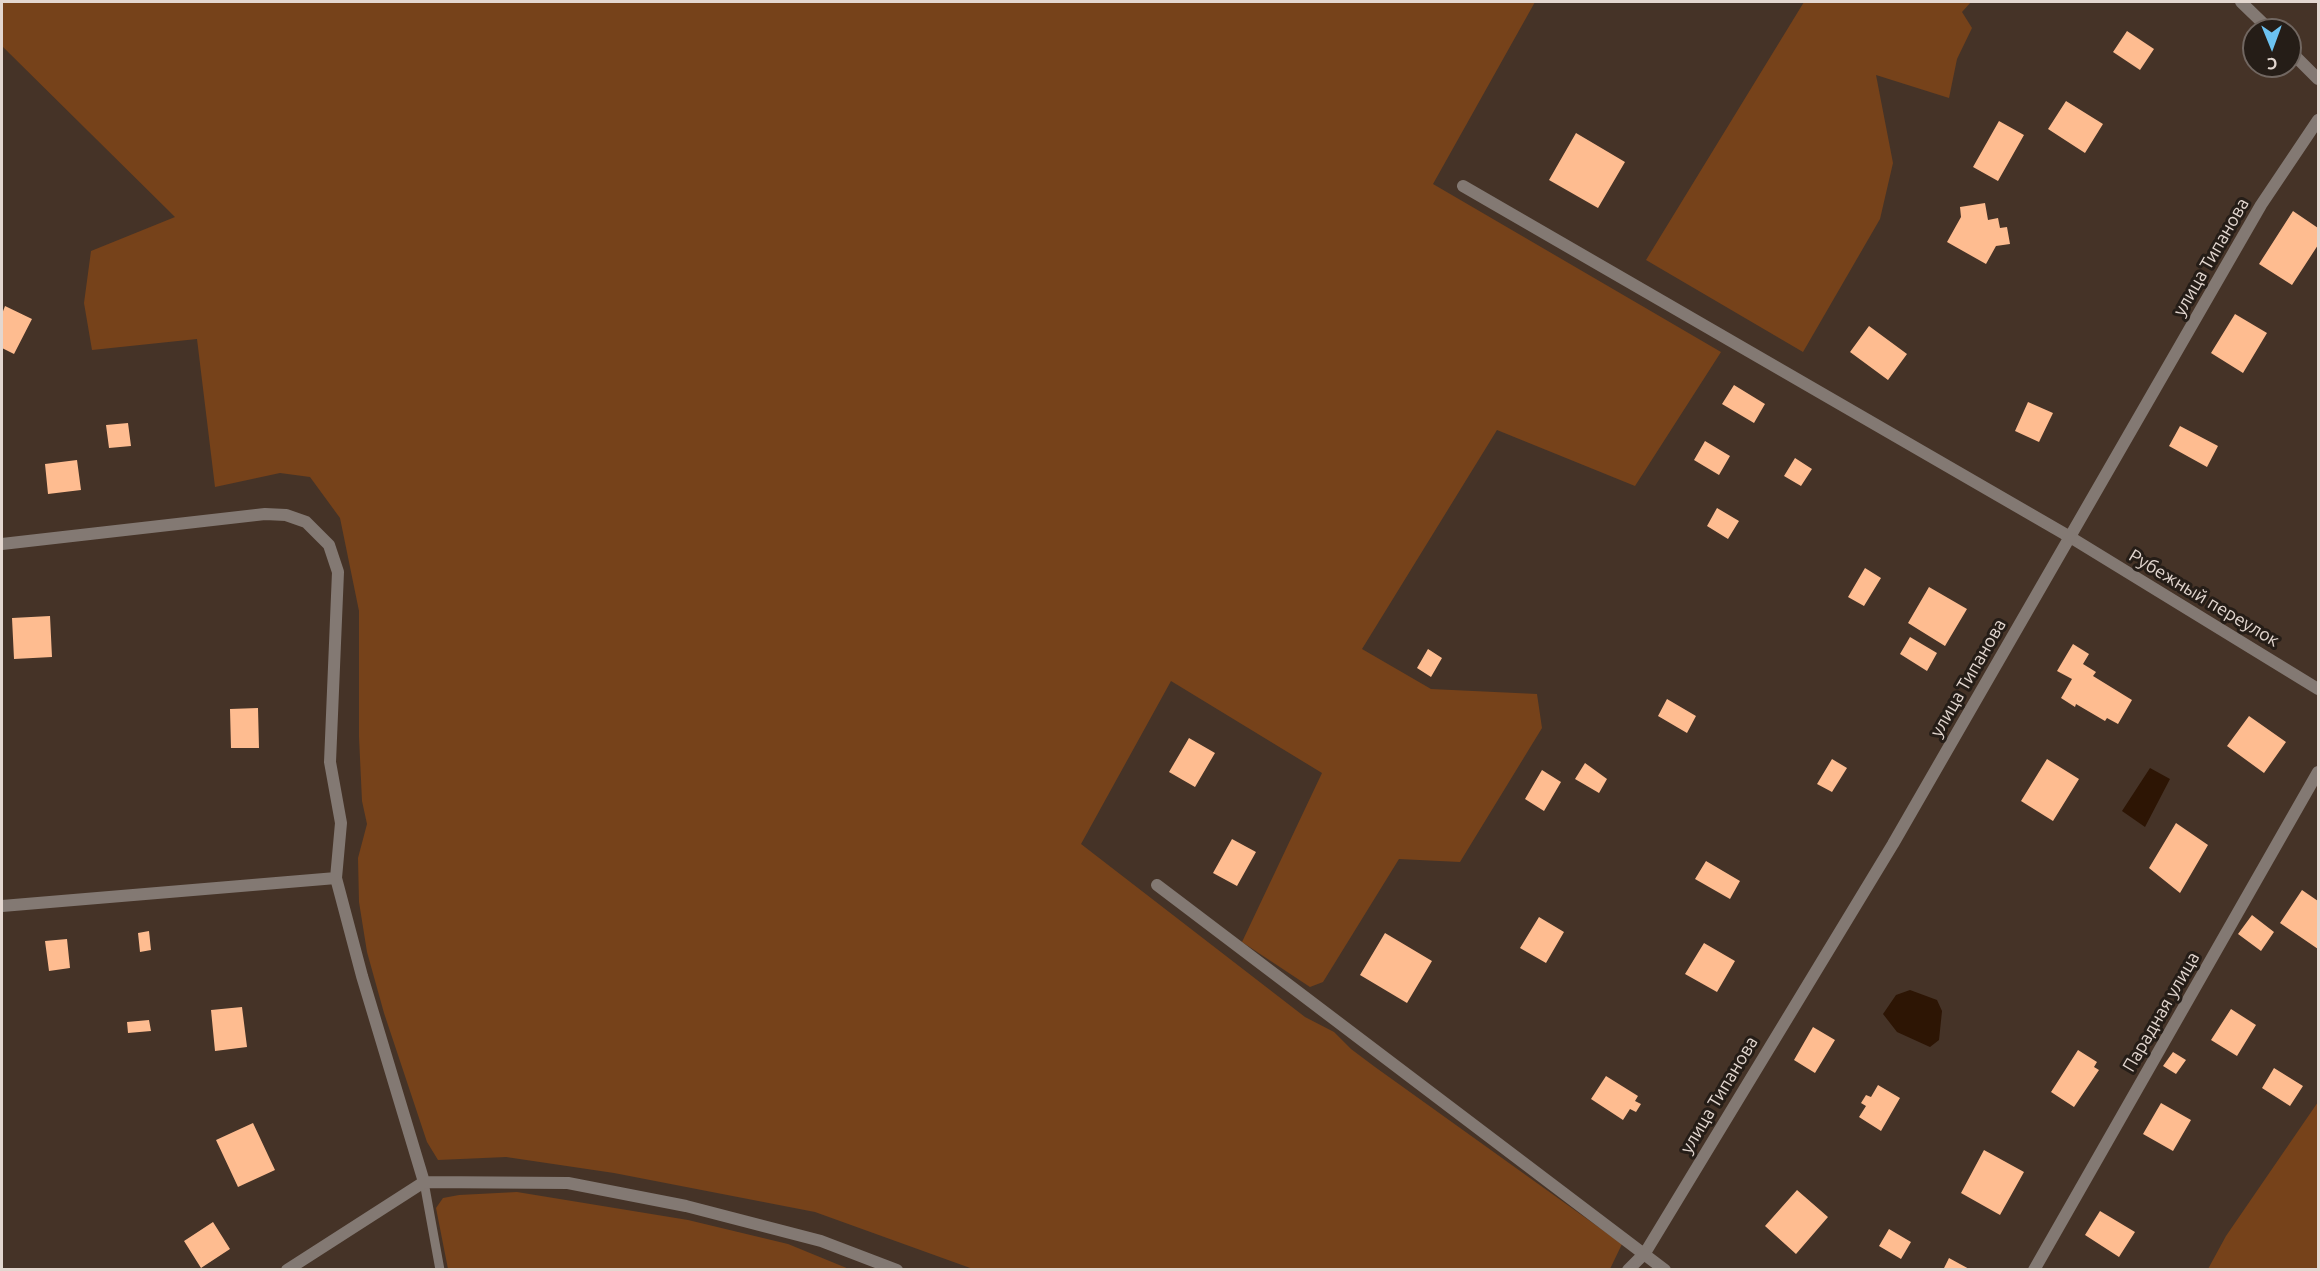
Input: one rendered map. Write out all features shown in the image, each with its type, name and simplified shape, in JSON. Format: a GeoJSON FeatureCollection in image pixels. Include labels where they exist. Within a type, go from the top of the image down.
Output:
{"type":"FeatureCollection","features":[{"type":"Feature","properties":{"kind":"street"},"geometry":{"type":"LineString","coordinates":[[2241,2],[2258,18]]}},
{"type":"Feature","properties":{"kind":"street"},"geometry":{"type":"LineString","coordinates":[[2302,63],[2319,79]]}},
{"type":"Feature","properties":{"kind":"street","name":"улица Типанова"},"geometry":{"type":"LineString","coordinates":[[1628,1269],[1645,1252],[1893,844],[2261,205],[2319,120]]}},
{"type":"Feature","properties":{"kind":"street","name":"Рубежный переулок"},"geometry":{"type":"LineString","coordinates":[[1463,186],[2070,537],[2319,689]]}},
{"type":"Feature","properties":{"kind":"street"},"geometry":{"type":"LineString","coordinates":[[2,544],[265,514],[286,515],[306,522],[329,545],[338,572],[330,762],[341,823],[336,878],[362,976],[424,1182]]}},
{"type":"Feature","properties":{"kind":"street","name":"Парадная улица"},"geometry":{"type":"LineString","coordinates":[[2034,1269],[2319,772]]}},
{"type":"Feature","properties":{"kind":"street"},"geometry":{"type":"LineString","coordinates":[[2,906],[336,878]]}},
{"type":"Feature","properties":{"kind":"street"},"geometry":{"type":"LineString","coordinates":[[1156,885],[1665,1269]]}},
{"type":"Feature","properties":{"kind":"street"},"geometry":{"type":"LineString","coordinates":[[287,1269],[424,1182],[568,1183],[686,1206],[821,1241],[897,1269]]}},
{"type":"Feature","properties":{"kind":"lane"},"geometry":{"type":"LineString","coordinates":[[424,1182],[440,1269]]}},
{"type":"Feature","properties":{"kind":"shaded area"},"geometry":{"type":"Polygon","coordinates":[[[2,2],[1535,2],[1433,184],[1721,352],[1635,486],[1497,430],[1362,649],[1431,689],[1537,694],[1542,728],[1460,862],[1399,859],[1323,982],[1310,987],[1242,942],[1322,773],[1171,681],[1081,844],[1305,1017],[1334,1032],[1351,1049],[1375,1067],[1622,1244],[1610,1269],[973,1269],[815,1212],[614,1173],[506,1157],[438,1160],[427,1142],[384,1013],[367,952],[359,902],[358,858],[367,824],[362,801],[359,737],[359,611],[340,518],[310,477],[280,473],[215,487],[197,339],[92,350],[84,303],[91,251],[175,217],[2,46],[2,2]]]}},
{"type":"Feature","properties":{"kind":"shaded area"},"geometry":{"type":"Polygon","coordinates":[[[1804,2],[1971,2],[1962,12],[1972,28],[1957,59],[1949,98],[1876,75],[1893,163],[1880,219],[1803,352],[1646,260],[1804,2]]]}},
{"type":"Feature","properties":{"kind":"shaded area"},"geometry":{"type":"Polygon","coordinates":[[[2150,768],[2170,779],[2145,827],[2122,811],[2150,768]]]}},
{"type":"Feature","properties":{"kind":"shaded area"},"geometry":{"type":"Polygon","coordinates":[[[1910,990],[1937,1000],[1942,1011],[1939,1040],[1930,1047],[1897,1032],[1883,1014],[1896,995],[1910,990]]]}},
{"type":"Feature","properties":{"kind":"shaded area"},"geometry":{"type":"Polygon","coordinates":[[[2318,1102],[2318,1269],[2208,1269],[2226,1236],[2318,1102]]]}},
{"type":"Feature","properties":{"kind":"shaded area"},"geometry":{"type":"Polygon","coordinates":[[[517,1192],[688,1220],[788,1244],[849,1269],[448,1269],[436,1208],[443,1198],[517,1192]]]}},
{"type":"Feature","properties":{"kind":"building"},"geometry":{"type":"Polygon","coordinates":[[[2127,31],[2154,49],[2140,70],[2113,52],[2127,31]]]}},
{"type":"Feature","properties":{"kind":"building"},"geometry":{"type":"Polygon","coordinates":[[[2066,101],[2103,124],[2085,153],[2048,129],[2066,101]]]}},
{"type":"Feature","properties":{"kind":"building"},"geometry":{"type":"Polygon","coordinates":[[[1999,121],[2024,135],[1998,181],[1973,167],[1999,121]]]}},
{"type":"Feature","properties":{"kind":"building"},"geometry":{"type":"Polygon","coordinates":[[[1576,133],[1625,162],[1598,208],[1549,180],[1576,133]]]}},
{"type":"Feature","properties":{"kind":"building"},"geometry":{"type":"Polygon","coordinates":[[[1985,203],[1988,220],[1998,218],[2000,228],[2007,227],[2010,244],[1996,246],[1986,264],[1947,242],[1961,217],[1960,207],[1985,203]]]}},
{"type":"Feature","properties":{"kind":"building"},"geometry":{"type":"Polygon","coordinates":[[[2293,211],[2318,228],[2318,245],[2292,285],[2259,264],[2293,211]]]}},
{"type":"Feature","properties":{"kind":"building"},"geometry":{"type":"Polygon","coordinates":[[[5,306],[32,319],[14,354],[2,348],[2,314],[5,306]]]}},
{"type":"Feature","properties":{"kind":"building"},"geometry":{"type":"Polygon","coordinates":[[[2235,314],[2267,333],[2243,373],[2211,353],[2235,314]]]}},
{"type":"Feature","properties":{"kind":"building"},"geometry":{"type":"Polygon","coordinates":[[[1869,326],[1907,354],[1888,380],[1850,352],[1869,326]]]}},
{"type":"Feature","properties":{"kind":"building"},"geometry":{"type":"Polygon","coordinates":[[[1734,385],[1765,404],[1754,423],[1722,404],[1734,385]]]}},
{"type":"Feature","properties":{"kind":"building"},"geometry":{"type":"Polygon","coordinates":[[[2028,402],[2053,413],[2039,442],[2015,431],[2028,402]]]}},
{"type":"Feature","properties":{"kind":"building"},"geometry":{"type":"Polygon","coordinates":[[[128,423],[131,446],[109,448],[106,425],[128,423]]]}},
{"type":"Feature","properties":{"kind":"building"},"geometry":{"type":"Polygon","coordinates":[[[2180,426],[2218,446],[2207,467],[2169,446],[2180,426]]]}},
{"type":"Feature","properties":{"kind":"building"},"geometry":{"type":"Polygon","coordinates":[[[1705,441],[1730,456],[1719,475],[1694,460],[1705,441]]]}},
{"type":"Feature","properties":{"kind":"building"},"geometry":{"type":"Polygon","coordinates":[[[1795,458],[1812,469],[1801,486],[1784,476],[1795,458]]]}},
{"type":"Feature","properties":{"kind":"building"},"geometry":{"type":"Polygon","coordinates":[[[77,460],[81,490],[48,494],[45,464],[77,460]]]}},
{"type":"Feature","properties":{"kind":"building"},"geometry":{"type":"Polygon","coordinates":[[[1717,508],[1739,521],[1728,539],[1707,526],[1717,508]]]}},
{"type":"Feature","properties":{"kind":"building"},"geometry":{"type":"Polygon","coordinates":[[[1865,568],[1881,578],[1864,606],[1848,597],[1865,568]]]}},
{"type":"Feature","properties":{"kind":"building"},"geometry":{"type":"Polygon","coordinates":[[[1929,587],[1967,609],[1945,646],[1908,623],[1929,587]]]}},
{"type":"Feature","properties":{"kind":"building"},"geometry":{"type":"Polygon","coordinates":[[[50,616],[52,657],[14,659],[12,618],[50,616]]]}},
{"type":"Feature","properties":{"kind":"building"},"geometry":{"type":"Polygon","coordinates":[[[1910,637],[1937,653],[1927,671],[1900,654],[1910,637]]]}},
{"type":"Feature","properties":{"kind":"building"},"geometry":{"type":"Polygon","coordinates":[[[2073,644],[2089,654],[2083,664],[2096,672],[2093,676],[2132,700],[2118,724],[2107,718],[2105,721],[2061,698],[2072,679],[2057,671],[2073,644]]]}},
{"type":"Feature","properties":{"kind":"building"},"geometry":{"type":"Polygon","coordinates":[[[1428,649],[1442,658],[1431,677],[1417,668],[1428,649]]]}},
{"type":"Feature","properties":{"kind":"building"},"geometry":{"type":"Polygon","coordinates":[[[1667,699],[1696,716],[1687,733],[1658,716],[1667,699]]]}},
{"type":"Feature","properties":{"kind":"building"},"geometry":{"type":"Polygon","coordinates":[[[258,708],[259,748],[231,748],[230,709],[258,708]]]}},
{"type":"Feature","properties":{"kind":"building"},"geometry":{"type":"Polygon","coordinates":[[[2249,716],[2286,742],[2264,773],[2227,746],[2249,716]]]}},
{"type":"Feature","properties":{"kind":"building"},"geometry":{"type":"Polygon","coordinates":[[[1189,738],[1215,753],[1195,787],[1169,772],[1189,738]]]}},
{"type":"Feature","properties":{"kind":"building"},"geometry":{"type":"Polygon","coordinates":[[[1832,759],[1847,768],[1832,792],[1817,784],[1832,759]]]}},
{"type":"Feature","properties":{"kind":"building"},"geometry":{"type":"Polygon","coordinates":[[[2047,759],[2079,779],[2053,821],[2021,801],[2047,759]]]}},
{"type":"Feature","properties":{"kind":"building"},"geometry":{"type":"Polygon","coordinates":[[[1585,763],[1607,779],[1599,793],[1575,779],[1585,763]]]}},
{"type":"Feature","properties":{"kind":"building"},"geometry":{"type":"Polygon","coordinates":[[[1542,770],[1561,782],[1544,811],[1525,799],[1542,770]]]}},
{"type":"Feature","properties":{"kind":"building"},"geometry":{"type":"Polygon","coordinates":[[[2176,823],[2208,845],[2180,893],[2149,868],[2176,823]]]}},
{"type":"Feature","properties":{"kind":"building"},"geometry":{"type":"Polygon","coordinates":[[[1232,839],[1256,852],[1237,886],[1213,873],[1232,839]]]}},
{"type":"Feature","properties":{"kind":"building"},"geometry":{"type":"Polygon","coordinates":[[[1706,861],[1740,881],[1730,899],[1695,879],[1706,861]]]}},
{"type":"Feature","properties":{"kind":"building"},"geometry":{"type":"Polygon","coordinates":[[[2302,890],[2318,901],[2318,949],[2280,923],[2302,890]]]}},
{"type":"Feature","properties":{"kind":"building"},"geometry":{"type":"Polygon","coordinates":[[[2252,915],[2274,932],[2261,951],[2238,934],[2252,915]]]}},
{"type":"Feature","properties":{"kind":"building"},"geometry":{"type":"Polygon","coordinates":[[[1539,917],[1564,932],[1546,963],[1520,948],[1539,917]]]}},
{"type":"Feature","properties":{"kind":"building"},"geometry":{"type":"Polygon","coordinates":[[[149,931],[151,950],[140,952],[138,933],[149,931]]]}},
{"type":"Feature","properties":{"kind":"building"},"geometry":{"type":"Polygon","coordinates":[[[1385,933],[1432,961],[1407,1003],[1360,975],[1385,933]]]}},
{"type":"Feature","properties":{"kind":"building"},"geometry":{"type":"Polygon","coordinates":[[[67,939],[70,968],[49,971],[45,941],[67,939]]]}},
{"type":"Feature","properties":{"kind":"building"},"geometry":{"type":"Polygon","coordinates":[[[1704,943],[1735,961],[1717,992],[1685,974],[1704,943]]]}},
{"type":"Feature","properties":{"kind":"building"},"geometry":{"type":"Polygon","coordinates":[[[242,1007],[247,1047],[215,1051],[211,1010],[242,1007]]]}},
{"type":"Feature","properties":{"kind":"building"},"geometry":{"type":"Polygon","coordinates":[[[2231,1009],[2256,1025],[2237,1056],[2211,1040],[2231,1009]]]}},
{"type":"Feature","properties":{"kind":"building"},"geometry":{"type":"Polygon","coordinates":[[[149,1020],[151,1031],[128,1033],[127,1022],[149,1020]]]}},
{"type":"Feature","properties":{"kind":"building"},"geometry":{"type":"Polygon","coordinates":[[[1813,1027],[1835,1040],[1815,1073],[1794,1060],[1813,1027]]]}},
{"type":"Feature","properties":{"kind":"building"},"geometry":{"type":"Polygon","coordinates":[[[2078,1050],[2097,1062],[2094,1067],[2099,1070],[2074,1107],[2051,1092],[2078,1050]]]}},
{"type":"Feature","properties":{"kind":"building"},"geometry":{"type":"Polygon","coordinates":[[[2173,1052],[2186,1060],[2176,1074],[2163,1066],[2173,1052]]]}},
{"type":"Feature","properties":{"kind":"building"},"geometry":{"type":"Polygon","coordinates":[[[2274,1068],[2303,1086],[2290,1106],[2262,1088],[2274,1068]]]}},
{"type":"Feature","properties":{"kind":"building"},"geometry":{"type":"Polygon","coordinates":[[[1606,1076],[1638,1096],[1635,1101],[1641,1104],[1636,1112],[1630,1109],[1623,1120],[1591,1099],[1606,1076]]]}},
{"type":"Feature","properties":{"kind":"building"},"geometry":{"type":"Polygon","coordinates":[[[1878,1085],[1900,1098],[1881,1131],[1859,1117],[1866,1106],[1861,1103],[1866,1095],[1871,1097],[1878,1085]]]}},
{"type":"Feature","properties":{"kind":"building"},"geometry":{"type":"Polygon","coordinates":[[[2161,1103],[2191,1120],[2173,1151],[2143,1134],[2161,1103]]]}},
{"type":"Feature","properties":{"kind":"building"},"geometry":{"type":"Polygon","coordinates":[[[253,1123],[275,1170],[238,1187],[216,1140],[253,1123]]]}},
{"type":"Feature","properties":{"kind":"building"},"geometry":{"type":"Polygon","coordinates":[[[1984,1150],[2024,1172],[2000,1215],[1961,1193],[1984,1150]]]}},
{"type":"Feature","properties":{"kind":"building"},"geometry":{"type":"Polygon","coordinates":[[[1797,1190],[1828,1217],[1796,1254],[1765,1226],[1797,1190]]]}},
{"type":"Feature","properties":{"kind":"building"},"geometry":{"type":"Polygon","coordinates":[[[2100,1211],[2135,1232],[2119,1257],[2085,1235],[2100,1211]]]}},
{"type":"Feature","properties":{"kind":"building"},"geometry":{"type":"Polygon","coordinates":[[[213,1222],[230,1249],[201,1268],[184,1241],[213,1222]]]}},
{"type":"Feature","properties":{"kind":"building"},"geometry":{"type":"Polygon","coordinates":[[[1889,1229],[1911,1242],[1901,1259],[1879,1246],[1889,1229]]]}},
{"type":"Feature","properties":{"kind":"building"},"geometry":{"type":"Polygon","coordinates":[[[1949,1258],[1971,1270],[1943,1270],[1949,1258]]]}}]}
